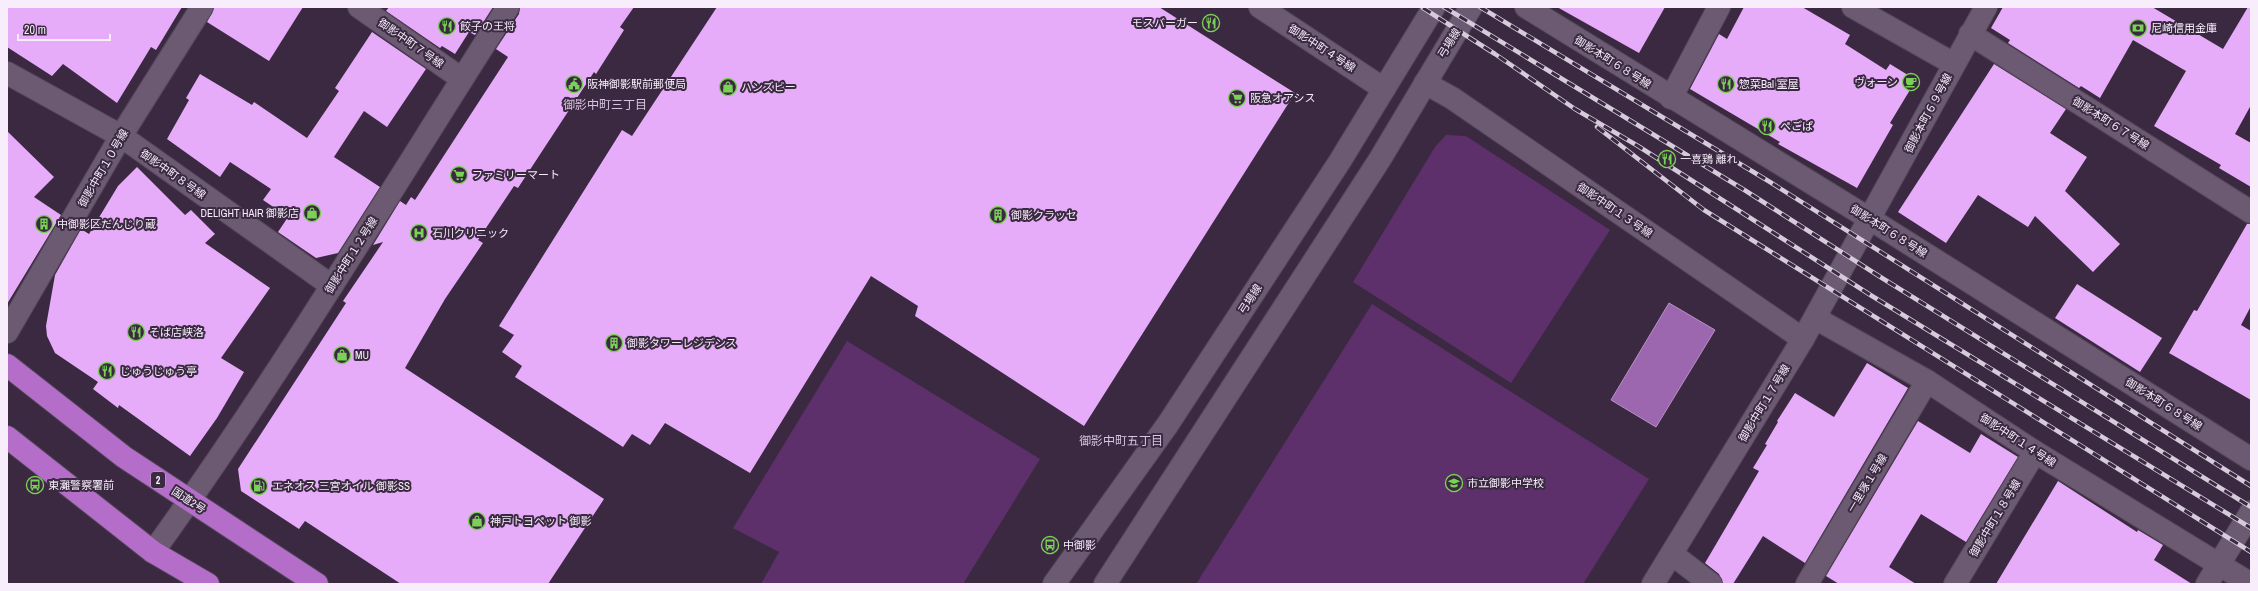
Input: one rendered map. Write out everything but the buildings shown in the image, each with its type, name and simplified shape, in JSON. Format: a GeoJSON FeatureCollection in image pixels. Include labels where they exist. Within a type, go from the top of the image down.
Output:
{"type":"FeatureCollection","features":[{"type":"Feature","properties":{"kind":"highway","name":"国道2号"},"geometry":{"type":"LineString","coordinates":[[7,365],[124,457],[317,584]]}},
{"type":"Feature","properties":{"kind":"highway"},"geometry":{"type":"LineString","coordinates":[[7,437],[153,552],[208,584]]}},
{"type":"Feature","properties":{"kind":"street","name":"御影中町１０号線"},"geometry":{"type":"LineString","coordinates":[[7,332],[121,136],[202,7]]}},
{"type":"Feature","properties":{"kind":"street","name":"御影中町７号線"},"geometry":{"type":"LineString","coordinates":[[359,7],[462,79]]}},
{"type":"Feature","properties":{"kind":"street","name":"御影中町１２号線"},"geometry":{"type":"LineString","coordinates":[[153,552],[190,501],[332,286],[508,7]]}},
{"type":"Feature","properties":{"kind":"street","name":"御影中町４号線"},"geometry":{"type":"LineString","coordinates":[[1260,7],[1384,89]]}},
{"type":"Feature","properties":{"kind":"street","name":"弓場線"},"geometry":{"type":"LineString","coordinates":[[1054,584],[1168,424],[1340,161],[1434,7]]}},
{"type":"Feature","properties":{"kind":"street","name":"弓場線"},"geometry":{"type":"LineString","coordinates":[[1105,584],[1380,159],[1471,7]]}},
{"type":"Feature","properties":{"kind":"street","name":"御影本町６８号線"},"geometry":{"type":"LineString","coordinates":[[1526,7],[1671,98],[1870,219],[2251,459]]}},
{"type":"Feature","properties":{"kind":"street"},"geometry":{"type":"LineString","coordinates":[[1671,98],[1719,7]]}},
{"type":"Feature","properties":{"kind":"street"},"geometry":{"type":"LineString","coordinates":[[1853,7],[1954,64]]}},
{"type":"Feature","properties":{"kind":"street","name":"御影本町６９号線"},"geometry":{"type":"LineString","coordinates":[[1870,219],[1986,7]]}},
{"type":"Feature","properties":{"kind":"street","name":"御影本町６７号線"},"geometry":{"type":"LineString","coordinates":[[1970,34],[2251,212]]}},
{"type":"Feature","properties":{"kind":"street","name":"御影中町８号線"},"geometry":{"type":"LineString","coordinates":[[7,73],[121,136],[332,286]]}},
{"type":"Feature","properties":{"kind":"street"},"geometry":{"type":"LineString","coordinates":[[1384,89],[1425,83]]}},
{"type":"Feature","properties":{"kind":"street","name":"御影中町１３号線"},"geometry":{"type":"LineString","coordinates":[[1425,83],[1452,98],[1803,339]]}},
{"type":"Feature","properties":{"kind":"street","name":"御影中町１７号線"},"geometry":{"type":"LineString","coordinates":[[1653,584],[1803,339],[1870,219]]}},
{"type":"Feature","properties":{"kind":"street","name":"御影中町１４号線"},"geometry":{"type":"LineString","coordinates":[[1815,318],[1927,381],[2035,452],[2251,584]]}},
{"type":"Feature","properties":{"kind":"street","name":"一里塚１号線"},"geometry":{"type":"LineString","coordinates":[[1807,584],[1927,381]]}},
{"type":"Feature","properties":{"kind":"street","name":"御影中町１８号線"},"geometry":{"type":"LineString","coordinates":[[1955,584],[2035,452]]}},
{"type":"Feature","properties":{"kind":"street"},"geometry":{"type":"LineString","coordinates":[[2207,584],[2251,512]]}},
{"type":"Feature","properties":{"kind":"street"},"geometry":{"type":"LineString","coordinates":[[1672,554],[1711,584]]}},
{"type":"Feature","properties":{"kind":"shaded area"},"geometry":{"type":"Polygon","coordinates":[[[1446,135],[1466,136],[1610,230],[1511,383],[1353,282],[1435,147],[1446,135]]]}},
{"type":"Feature","properties":{"kind":"shaded area"},"geometry":{"type":"Polygon","coordinates":[[[1669,303],[1715,330],[1656,427],[1611,400],[1669,303]]]}},
{"type":"Feature","properties":{"kind":"shaded area"},"geometry":{"type":"Polygon","coordinates":[[[1372,304],[1649,479],[1583,584],[1196,584],[1372,304]]]}},
{"type":"Feature","properties":{"kind":"shaded area"},"geometry":{"type":"Polygon","coordinates":[[[847,341],[1040,459],[963,584],[761,584],[779,552],[733,528],[847,341]]]}},
{"type":"Feature","properties":{"kind":"railway"},"geometry":{"type":"LineString","coordinates":[[1444,7],[1746,191],[1882,278],[2251,507]]}},
{"type":"Feature","properties":{"kind":"railway"},"geometry":{"type":"LineString","coordinates":[[1480,7],[1770,182],[2251,486]]}},
{"type":"Feature","properties":{"kind":"railway"},"geometry":{"type":"LineString","coordinates":[[1423,8],[1495,54],[1575,109],[1638,146],[1872,296],[2251,528]]}},
{"type":"Feature","properties":{"kind":"railway"},"geometry":{"type":"LineString","coordinates":[[1597,127],[1704,210],[2251,552]]}},
{"type":"Feature","properties":{"kind":"place","name":"モスバーガー"},"geometry":{"type":"Point","coordinates":[1211,23]}},
{"type":"Feature","properties":{"kind":"place","name":"餃子の王将"},"geometry":{"type":"Point","coordinates":[447,26]}},
{"type":"Feature","properties":{"kind":"place","name":"尼崎信用金庫"},"geometry":{"type":"Point","coordinates":[2138,28]}},
{"type":"Feature","properties":{"kind":"place","name":"ヴォーン"},"geometry":{"type":"Point","coordinates":[1911,82]}},
{"type":"Feature","properties":{"kind":"place","name":"阪神御影駅前郵便局"},"geometry":{"type":"Point","coordinates":[574,84]}},
{"type":"Feature","properties":{"kind":"place","name":"惣菜Bal 室屋"},"geometry":{"type":"Point","coordinates":[1726,84]}},
{"type":"Feature","properties":{"kind":"place","name":"ハンズビー"},"geometry":{"type":"Point","coordinates":[728,87]}},
{"type":"Feature","properties":{"kind":"place","name":"阪急オアシス"},"geometry":{"type":"Point","coordinates":[1237,98]}},
{"type":"Feature","properties":{"kind":"place","name":"ぺごぱ"},"geometry":{"type":"Point","coordinates":[1767,126]}},
{"type":"Feature","properties":{"kind":"place","name":"一喜鶏 離れ"},"geometry":{"type":"Point","coordinates":[1667,159]}},
{"type":"Feature","properties":{"kind":"place","name":"ファミリーマート"},"geometry":{"type":"Point","coordinates":[459,175]}},
{"type":"Feature","properties":{"kind":"place","name":"DELIGHT HAIR 御影店"},"geometry":{"type":"Point","coordinates":[312,213]}},
{"type":"Feature","properties":{"kind":"place","name":"御影クラッセ"},"geometry":{"type":"Point","coordinates":[998,215]}},
{"type":"Feature","properties":{"kind":"place","name":"中御影区だんじり蔵"},"geometry":{"type":"Point","coordinates":[44,224]}},
{"type":"Feature","properties":{"kind":"place","name":"石川クリニック"},"geometry":{"type":"Point","coordinates":[419,233]}},
{"type":"Feature","properties":{"kind":"place","name":"そば店峡洛"},"geometry":{"type":"Point","coordinates":[136,332]}},
{"type":"Feature","properties":{"kind":"place","name":"御影タワーレジデンス"},"geometry":{"type":"Point","coordinates":[614,343]}},
{"type":"Feature","properties":{"kind":"place","name":"MU"},"geometry":{"type":"Point","coordinates":[342,355]}},
{"type":"Feature","properties":{"kind":"place","name":"じゅうじゅう亭"},"geometry":{"type":"Point","coordinates":[107,371]}},
{"type":"Feature","properties":{"kind":"place","name":"市立御影中学校"},"geometry":{"type":"Point","coordinates":[1454,483]}},
{"type":"Feature","properties":{"kind":"place","name":"東灘警察署前"},"geometry":{"type":"Point","coordinates":[35,485]}},
{"type":"Feature","properties":{"kind":"place","name":"エネオス 三宮オイル 御影SS"},"geometry":{"type":"Point","coordinates":[259,486]}},
{"type":"Feature","properties":{"kind":"place","name":"神戸トヨペット 御影"},"geometry":{"type":"Point","coordinates":[477,521]}},
{"type":"Feature","properties":{"kind":"place","name":"中御影"},"geometry":{"type":"Point","coordinates":[1050,545]}},
{"type":"Feature","properties":{"kind":"district","name":"御影中町三丁目"},"geometry":{"type":"Point","coordinates":[605,105]}},
{"type":"Feature","properties":{"kind":"district","name":"御影中町五丁目"},"geometry":{"type":"Point","coordinates":[1121,441]}}]}
